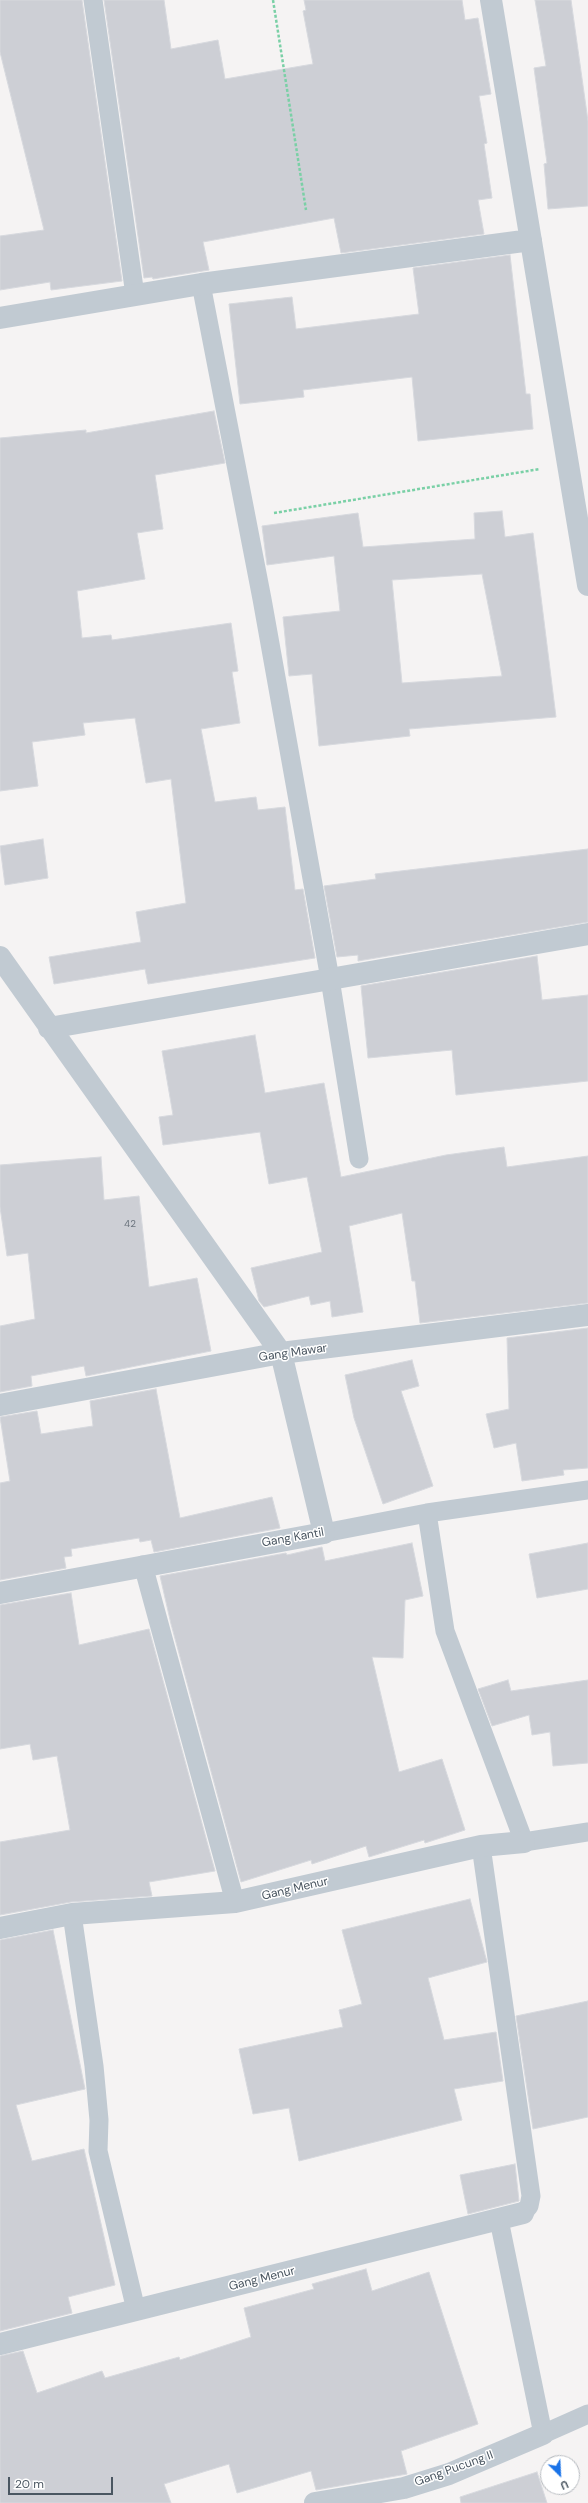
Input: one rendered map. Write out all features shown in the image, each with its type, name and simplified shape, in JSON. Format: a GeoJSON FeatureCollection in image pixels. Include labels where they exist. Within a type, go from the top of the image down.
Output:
{"type":"FeatureCollection","features":[{"type":"Feature","properties":{"kind":"street"},"geometry":{"type":"LineString","coordinates":[[491,0],[588,585]]}},
{"type":"Feature","properties":{"kind":"street"},"geometry":{"type":"LineString","coordinates":[[0,318],[201,284],[531,240]]}},
{"type":"Feature","properties":{"kind":"street"},"geometry":{"type":"LineString","coordinates":[[50,1028],[588,934]]}},
{"type":"Feature","properties":{"kind":"street"},"geometry":{"type":"LineString","coordinates":[[0,957],[281,1353],[324,1533]]}},
{"type":"Feature","properties":{"kind":"street","name":"Gang Mawar"},"geometry":{"type":"LineString","coordinates":[[0,1405],[281,1353],[588,1314]]}},
{"type":"Feature","properties":{"kind":"street","name":"Gang Kantil"},"geometry":{"type":"LineString","coordinates":[[0,1593],[143,1565],[324,1533]]}},
{"type":"Feature","properties":{"kind":"street","name":"Gang Menur"},"geometry":{"type":"LineString","coordinates":[[0,1928],[72,1914],[235,1902],[480,1846],[524,1842]]}},
{"type":"Feature","properties":{"kind":"street","name":"Gang Menur"},"geometry":{"type":"LineString","coordinates":[[0,2344],[523,2213]]}},
{"type":"Feature","properties":{"kind":"street","name":"Gang Pucung II"},"geometry":{"type":"LineString","coordinates":[[326,2502],[404,2488],[449,2474],[543,2434]]}},
{"type":"Feature","properties":{"kind":"lane"},"geometry":{"type":"LineString","coordinates":[[93,0],[135,295]]}},
{"type":"Feature","properties":{"kind":"lane"},"geometry":{"type":"LineString","coordinates":[[201,284],[246,518],[330,979],[359,1159]]}},
{"type":"Feature","properties":{"kind":"lane","name":"Gang Kantil"},"geometry":{"type":"LineString","coordinates":[[324,1533],[427,1513],[588,1490]]}},
{"type":"Feature","properties":{"kind":"lane"},"geometry":{"type":"LineString","coordinates":[[427,1513],[445,1631],[524,1842]]}},
{"type":"Feature","properties":{"kind":"lane"},"geometry":{"type":"LineString","coordinates":[[143,1565],[235,1902]]}},
{"type":"Feature","properties":{"kind":"lane","name":"Gang Menur"},"geometry":{"type":"LineString","coordinates":[[524,1842],[588,1832]]}},
{"type":"Feature","properties":{"kind":"lane"},"geometry":{"type":"LineString","coordinates":[[480,1846],[531,2196],[529,2206],[523,2213]]}},
{"type":"Feature","properties":{"kind":"lane"},"geometry":{"type":"LineString","coordinates":[[72,1914],[94,2066],[99,2120],[98,2151],[136,2310]]}},
{"type":"Feature","properties":{"kind":"lane"},"geometry":{"type":"LineString","coordinates":[[499,2220],[543,2434],[588,2414]]}},
{"type":"Feature","properties":{"kind":"path"},"geometry":{"type":"LineString","coordinates":[[274,0],[306,210]]}},
{"type":"Feature","properties":{"kind":"path"},"geometry":{"type":"LineString","coordinates":[[246,518],[568,464]]}},
{"type":"Feature","properties":{"kind":"building"},"geometry":{"type":"Polygon","coordinates":[[[0,0],[82,0],[122,281],[51,290],[50,282],[0,290],[0,236],[44,230],[0,52],[0,0]]]}},
{"type":"Feature","properties":{"kind":"building"},"geometry":{"type":"Polygon","coordinates":[[[104,0],[164,0],[171,49],[218,40],[225,79],[313,64],[303,11],[306,10],[304,0],[462,0],[465,20],[478,18],[491,94],[479,96],[487,143],[484,144],[492,198],[478,200],[484,234],[341,253],[334,218],[203,242],[209,270],[153,279],[152,277],[144,278],[104,0]]]}},
{"type":"Feature","properties":{"kind":"building"},"geometry":{"type":"Polygon","coordinates":[[[535,0],[571,0],[588,121],[588,206],[548,209],[544,164],[547,163],[534,68],[546,66],[535,0]]]}},
{"type":"Feature","properties":{"kind":"building"},"geometry":{"type":"Polygon","coordinates":[[[510,255],[526,394],[530,394],[533,429],[418,441],[412,377],[303,390],[304,397],[240,404],[229,304],[292,297],[296,329],[419,314],[413,268],[510,255]]]}},
{"type":"Feature","properties":{"kind":"building"},"geometry":{"type":"Polygon","coordinates":[[[214,411],[225,463],[155,475],[163,529],[137,533],[145,579],[77,591],[82,638],[111,635],[112,640],[231,623],[238,671],[232,672],[240,723],[201,729],[215,802],[256,797],[258,810],[285,807],[295,890],[303,889],[315,958],[148,984],[145,969],[54,984],[49,957],[141,942],[136,912],[186,903],[171,779],[146,783],[135,718],[83,723],[85,735],[32,742],[38,786],[0,791],[0,438],[86,430],[86,433],[214,411]]]}},
{"type":"Feature","properties":{"kind":"building"},"geometry":{"type":"Polygon","coordinates":[[[502,511],[505,537],[533,533],[556,717],[409,729],[410,736],[319,746],[312,674],[289,676],[283,617],[340,611],[334,556],[267,565],[262,526],[358,513],[363,547],[475,539],[474,513],[502,511]],[[482,574],[392,580],[402,683],[502,676],[482,574]]]}},
{"type":"Feature","properties":{"kind":"building"},"geometry":{"type":"Polygon","coordinates":[[[43,839],[48,878],[5,885],[0,846],[43,839]]]}},
{"type":"Feature","properties":{"kind":"building"},"geometry":{"type":"Polygon","coordinates":[[[588,849],[588,922],[358,961],[358,955],[337,957],[324,886],[376,879],[375,874],[588,849]]]}},
{"type":"Feature","properties":{"kind":"building"},"geometry":{"type":"Polygon","coordinates":[[[537,956],[542,1000],[588,995],[588,1081],[456,1095],[452,1050],[368,1058],[361,986],[537,956]]]}},
{"type":"Feature","properties":{"kind":"building"},"geometry":{"type":"Polygon","coordinates":[[[255,1035],[265,1093],[324,1083],[341,1177],[446,1155],[504,1147],[507,1167],[588,1156],[588,1303],[420,1323],[415,1281],[412,1281],[402,1213],[349,1226],[363,1312],[332,1317],[330,1301],[311,1305],[309,1296],[264,1307],[259,1301],[251,1268],[322,1252],[307,1177],[269,1184],[260,1132],[163,1145],[159,1117],[173,1115],[162,1051],[255,1035]]]}},
{"type":"Feature","properties":{"kind":"building"},"geometry":{"type":"Polygon","coordinates":[[[101,1157],[104,1200],[139,1196],[149,1287],[197,1278],[211,1351],[86,1376],[84,1366],[31,1376],[32,1386],[0,1392],[0,1326],[35,1319],[28,1253],[7,1256],[0,1207],[0,1165],[101,1157]]]}},
{"type":"Feature","properties":{"kind":"building"},"geometry":{"type":"Polygon","coordinates":[[[588,1328],[588,1468],[563,1470],[564,1475],[522,1481],[516,1443],[494,1448],[486,1414],[509,1409],[507,1338],[588,1328]]]}},
{"type":"Feature","properties":{"kind":"building"},"geometry":{"type":"Polygon","coordinates":[[[412,1360],[419,1386],[401,1391],[433,1486],[383,1504],[354,1418],[345,1375],[412,1360]]]}},
{"type":"Feature","properties":{"kind":"building"},"geometry":{"type":"Polygon","coordinates":[[[156,1389],[180,1518],[272,1497],[280,1528],[154,1552],[151,1540],[140,1542],[139,1538],[71,1549],[72,1556],[64,1557],[66,1568],[0,1580],[0,1483],[10,1481],[0,1417],[37,1411],[41,1434],[93,1426],[90,1401],[156,1389]]]}},
{"type":"Feature","properties":{"kind":"building"},"geometry":{"type":"Polygon","coordinates":[[[412,1543],[423,1596],[405,1600],[403,1658],[372,1657],[399,1772],[442,1759],[465,1830],[425,1843],[424,1840],[369,1857],[366,1846],[312,1864],[311,1860],[241,1882],[171,1624],[160,1576],[286,1553],[287,1555],[322,1547],[325,1561],[412,1543]]]}},
{"type":"Feature","properties":{"kind":"building"},"geometry":{"type":"Polygon","coordinates":[[[588,1543],[588,1589],[537,1598],[529,1554],[588,1543]]]}},
{"type":"Feature","properties":{"kind":"building"},"geometry":{"type":"Polygon","coordinates":[[[71,1593],[79,1645],[149,1629],[215,1871],[149,1882],[152,1896],[71,1902],[0,1915],[0,1842],[70,1830],[57,1756],[33,1760],[30,1744],[0,1749],[0,1605],[71,1593]]]}},
{"type":"Feature","properties":{"kind":"building"},"geometry":{"type":"Polygon","coordinates":[[[508,1680],[511,1691],[588,1680],[588,1763],[553,1766],[550,1732],[532,1735],[529,1715],[492,1726],[478,1689],[508,1680]]]}},
{"type":"Feature","properties":{"kind":"building"},"geometry":{"type":"Polygon","coordinates":[[[470,1899],[487,1962],[428,1978],[444,2040],[496,2032],[503,2081],[454,2089],[462,2120],[299,2161],[289,2108],[253,2114],[239,2049],[343,2027],[339,2010],[362,2004],[342,1930],[470,1899]]]}},
{"type":"Feature","properties":{"kind":"building"},"geometry":{"type":"Polygon","coordinates":[[[53,1930],[85,2089],[16,2105],[32,2161],[84,2149],[115,2285],[68,2297],[72,2313],[0,2331],[0,1940],[53,1930]]]}},
{"type":"Feature","properties":{"kind":"building"},"geometry":{"type":"Polygon","coordinates":[[[588,2001],[588,2117],[533,2129],[516,2016],[588,2001]]]}},
{"type":"Feature","properties":{"kind":"building"},"geometry":{"type":"Polygon","coordinates":[[[515,2164],[519,2201],[468,2214],[460,2175],[515,2164]]]}},
{"type":"Feature","properties":{"kind":"building"},"geometry":{"type":"Polygon","coordinates":[[[366,2269],[372,2291],[429,2272],[478,2424],[401,2451],[407,2474],[316,2490],[311,2471],[237,2493],[229,2464],[164,2484],[171,2503],[0,2503],[0,2356],[23,2351],[37,2393],[102,2371],[105,2378],[179,2357],[180,2360],[251,2337],[244,2308],[314,2289],[312,2284],[366,2269]]]}},
{"type":"Feature","properties":{"kind":"building"},"geometry":{"type":"Polygon","coordinates":[[[537,2472],[540,2481],[540,2495],[544,2495],[547,2503],[461,2503],[460,2497],[537,2472]]]}}]}
